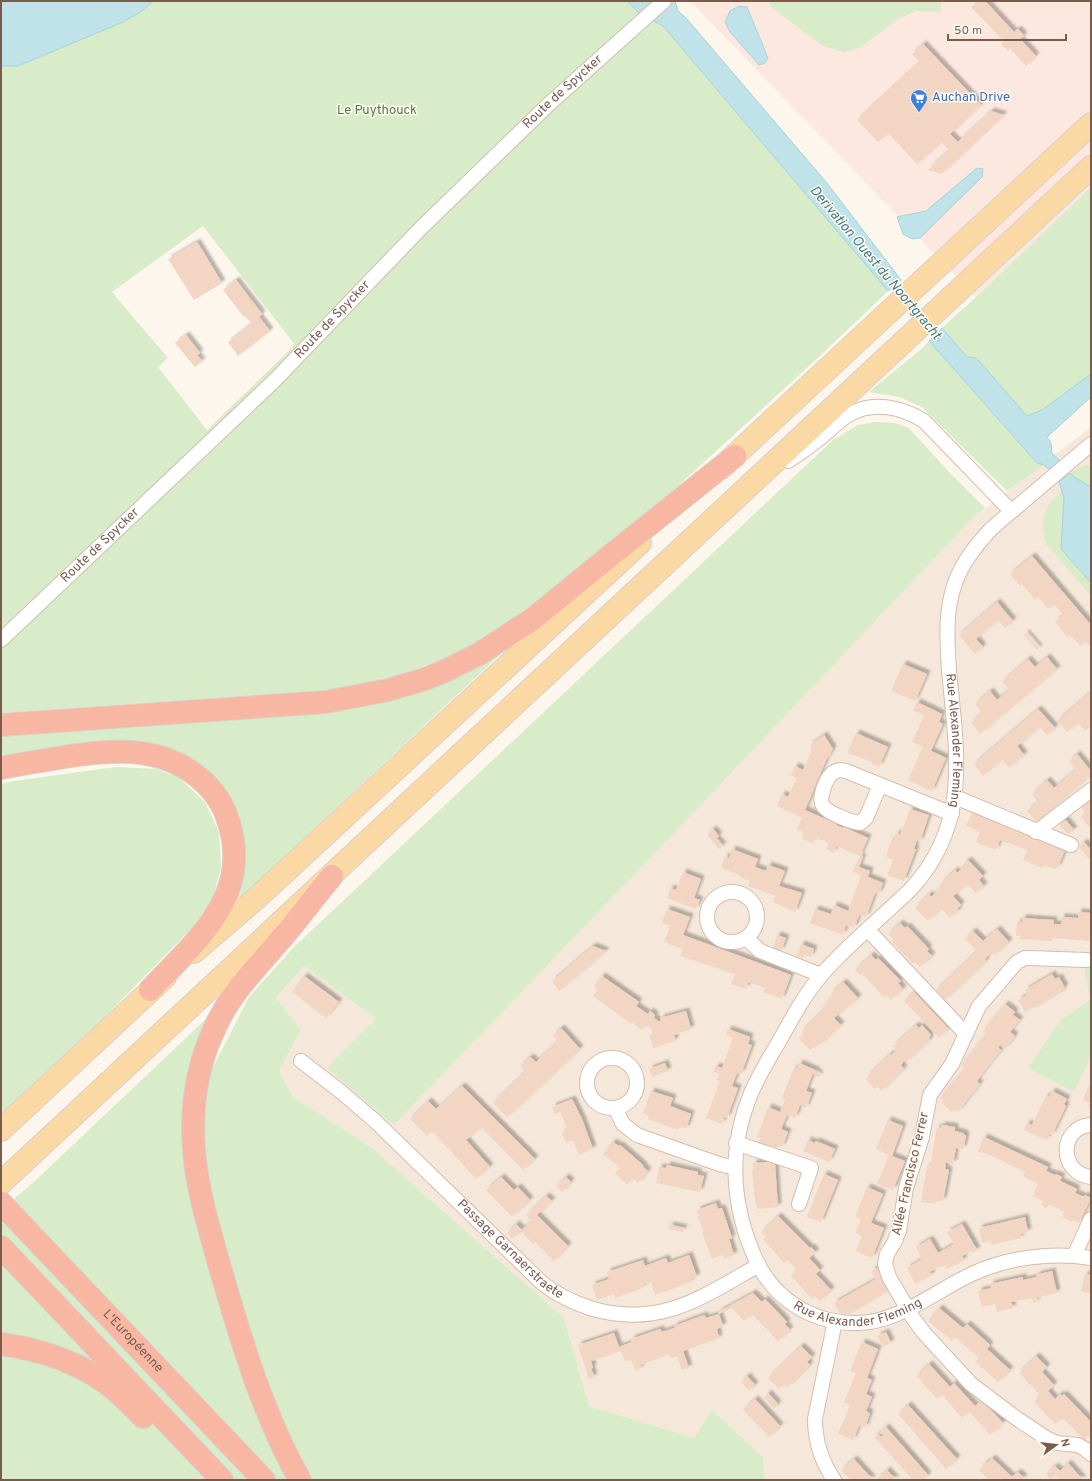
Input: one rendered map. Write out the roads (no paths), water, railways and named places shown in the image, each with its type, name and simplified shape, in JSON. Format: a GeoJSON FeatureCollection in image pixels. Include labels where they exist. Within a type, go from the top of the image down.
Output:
{"type":"FeatureCollection","features":[{"type":"Feature","properties":{"kind":"highway"},"geometry":{"type":"LineString","coordinates":[[1,725],[332,701],[388,690],[437,674],[489,648],[538,616],[604,560],[735,456]]}},
{"type":"Feature","properties":{"kind":"highway"},"geometry":{"type":"LineString","coordinates":[[1,768],[85,754],[122,752],[142,753],[167,759],[187,770],[200,779],[218,800],[227,814],[234,842],[234,865],[230,888],[210,924],[150,990]]}},
{"type":"Feature","properties":{"kind":"highway"},"geometry":{"type":"LineString","coordinates":[[300,1480],[282,1446],[260,1393],[229,1298],[198,1182],[194,1151],[194,1112],[196,1086],[204,1056],[212,1034],[227,1004],[244,980],[279,942],[332,876]]}},
{"type":"Feature","properties":{"kind":"highway"},"geometry":{"type":"LineString","coordinates":[[1,1187],[25,1222]]}},
{"type":"Feature","properties":{"kind":"highway"},"geometry":{"type":"LineString","coordinates":[[1,1203],[25,1222]]}},
{"type":"Feature","properties":{"kind":"highway","name":"L'Européenne"},"geometry":{"type":"LineString","coordinates":[[25,1222],[148,1358],[264,1480]]}},
{"type":"Feature","properties":{"kind":"highway"},"geometry":{"type":"LineString","coordinates":[[3,1249],[222,1480]]}},
{"type":"Feature","properties":{"kind":"highway"},"geometry":{"type":"LineString","coordinates":[[1,1344],[59,1358],[101,1379],[126,1400],[209,1480]]}},
{"type":"Feature","properties":{"kind":"main road"},"geometry":{"type":"LineString","coordinates":[[1,1130],[150,990],[259,896],[735,456],[1091,124]]}},
{"type":"Feature","properties":{"kind":"main road"},"geometry":{"type":"LineString","coordinates":[[1,1183],[1091,167]]}},
{"type":"Feature","properties":{"kind":"street","name":"Route de Spycker"},"geometry":{"type":"LineString","coordinates":[[1,640],[275,380],[421,228],[548,105],[664,1]]}},
{"type":"Feature","properties":{"kind":"street"},"geometry":{"type":"LineString","coordinates":[[1056,157],[1091,111]]}},
{"type":"Feature","properties":{"kind":"street"},"geometry":{"type":"LineString","coordinates":[[732,502],[818,440],[850,414],[865,408],[881,406],[904,410],[924,421],[1011,511]]}},
{"type":"Feature","properties":{"kind":"street","name":"Rue Alexander Fleming"},"geometry":{"type":"LineString","coordinates":[[1091,444],[1011,511],[984,536],[967,558],[955,582],[947,625],[957,767],[952,814],[936,854],[921,878],[821,975],[795,1012],[758,1077],[744,1111],[736,1143],[735,1168],[737,1194],[741,1216],[758,1265],[771,1284],[790,1303],[816,1316],[835,1321],[867,1323],[884,1319],[907,1309],[964,1278],[989,1267],[1033,1258],[1074,1256],[1091,1258]]}},
{"type":"Feature","properties":{"kind":"street"},"geometry":{"type":"LineString","coordinates":[[880,785],[952,814]]}},
{"type":"Feature","properties":{"kind":"street"},"geometry":{"type":"LineString","coordinates":[[1036,832],[1091,790]]}},
{"type":"Feature","properties":{"kind":"street"},"geometry":{"type":"LineString","coordinates":[[955,796],[1071,846]]}},
{"type":"Feature","properties":{"kind":"street"},"geometry":{"type":"LineString","coordinates":[[868,930],[966,1034]]}},
{"type":"Feature","properties":{"kind":"street"},"geometry":{"type":"LineString","coordinates":[[746,938],[760,951],[821,975]]}},
{"type":"Feature","properties":{"kind":"street","name":"Allée Francisco Ferrer"},"geometry":{"type":"LineString","coordinates":[[1087,960],[1025,958],[1017,962],[979,1006],[950,1069],[932,1091],[928,1099],[922,1137],[906,1188],[899,1231],[885,1259],[886,1270],[889,1277],[907,1309],[924,1333],[966,1378],[982,1393],[1046,1438],[1057,1443],[1078,1445],[1091,1454]]}},
{"type":"Feature","properties":{"kind":"street","name":"Passage Garnaerstraete"},"geometry":{"type":"LineString","coordinates":[[301,1061],[340,1091],[375,1121],[542,1283],[554,1292],[569,1300],[590,1308],[618,1314],[638,1315],[656,1313],[674,1309],[692,1302],[758,1265]]}},
{"type":"Feature","properties":{"kind":"street"},"geometry":{"type":"LineString","coordinates":[[615,1108],[623,1124],[637,1135],[719,1164],[735,1168]]}},
{"type":"Feature","properties":{"kind":"street"},"geometry":{"type":"LineString","coordinates":[[1091,1125],[1081,1127],[1072,1134],[1067,1144],[1066,1151],[1068,1161],[1074,1170],[1083,1176],[1091,1177]]}},
{"type":"Feature","properties":{"kind":"street"},"geometry":{"type":"LineString","coordinates":[[736,1143],[811,1168],[799,1204]]}},
{"type":"Feature","properties":{"kind":"street"},"geometry":{"type":"LineString","coordinates":[[1074,1256],[1091,1219]]}},
{"type":"Feature","properties":{"kind":"street"},"geometry":{"type":"LineString","coordinates":[[834,1480],[825,1466],[820,1451],[816,1436],[815,1419],[835,1321]]}},
{"type":"Feature","properties":{"kind":"water"},"geometry":{"type":"Polygon","coordinates":[[[1,1],[153,1],[142,11],[123,22],[18,66],[1,66],[1,1]]]}},
{"type":"Feature","properties":{"kind":"water"},"geometry":{"type":"Polygon","coordinates":[[[627,1],[675,1],[678,11],[686,18],[827,183],[901,280],[888,291],[663,26],[640,14],[627,1]]]}},
{"type":"Feature","properties":{"kind":"water"},"geometry":{"type":"Polygon","coordinates":[[[739,6],[747,7],[768,58],[765,63],[759,65],[730,32],[725,22],[730,11],[739,6]]]}},
{"type":"Feature","properties":{"kind":"water"},"geometry":{"type":"Polygon","coordinates":[[[977,168],[983,169],[982,177],[920,238],[912,239],[903,234],[897,217],[926,211],[977,168]]]}},
{"type":"Feature","properties":{"kind":"water"},"geometry":{"type":"Polygon","coordinates":[[[942,328],[967,357],[975,358],[980,362],[1027,416],[1042,410],[1091,374],[1091,397],[1047,437],[1051,443],[1052,453],[1062,463],[1051,471],[1044,465],[1037,463],[929,341],[942,328]]]}},
{"type":"Feature","properties":{"kind":"water"},"geometry":{"type":"Polygon","coordinates":[[[1070,473],[1091,487],[1091,583],[1061,549],[1064,498],[1059,482],[1070,473]]]}},
{"type":"Feature","properties":{"kind":"waterway","name":"Derivation Ouest du Noortgracht"},"geometry":{"type":"LineString","coordinates":[[908,303],[920,317]]}},
{"type":"Feature","properties":{"kind":"waterway","name":"Derivation Ouest du Noortgracht"},"geometry":{"type":"LineString","coordinates":[[927,326],[938,339]]}},
{"type":"Feature","properties":{"kind":"place","name":"Auchan Drive"},"geometry":{"type":"Point","coordinates":[919,113]}},
{"type":"Feature","properties":{"kind":"park label","name":"Le Puythouck"},"geometry":{"type":"Point","coordinates":[377,111]}}]}
